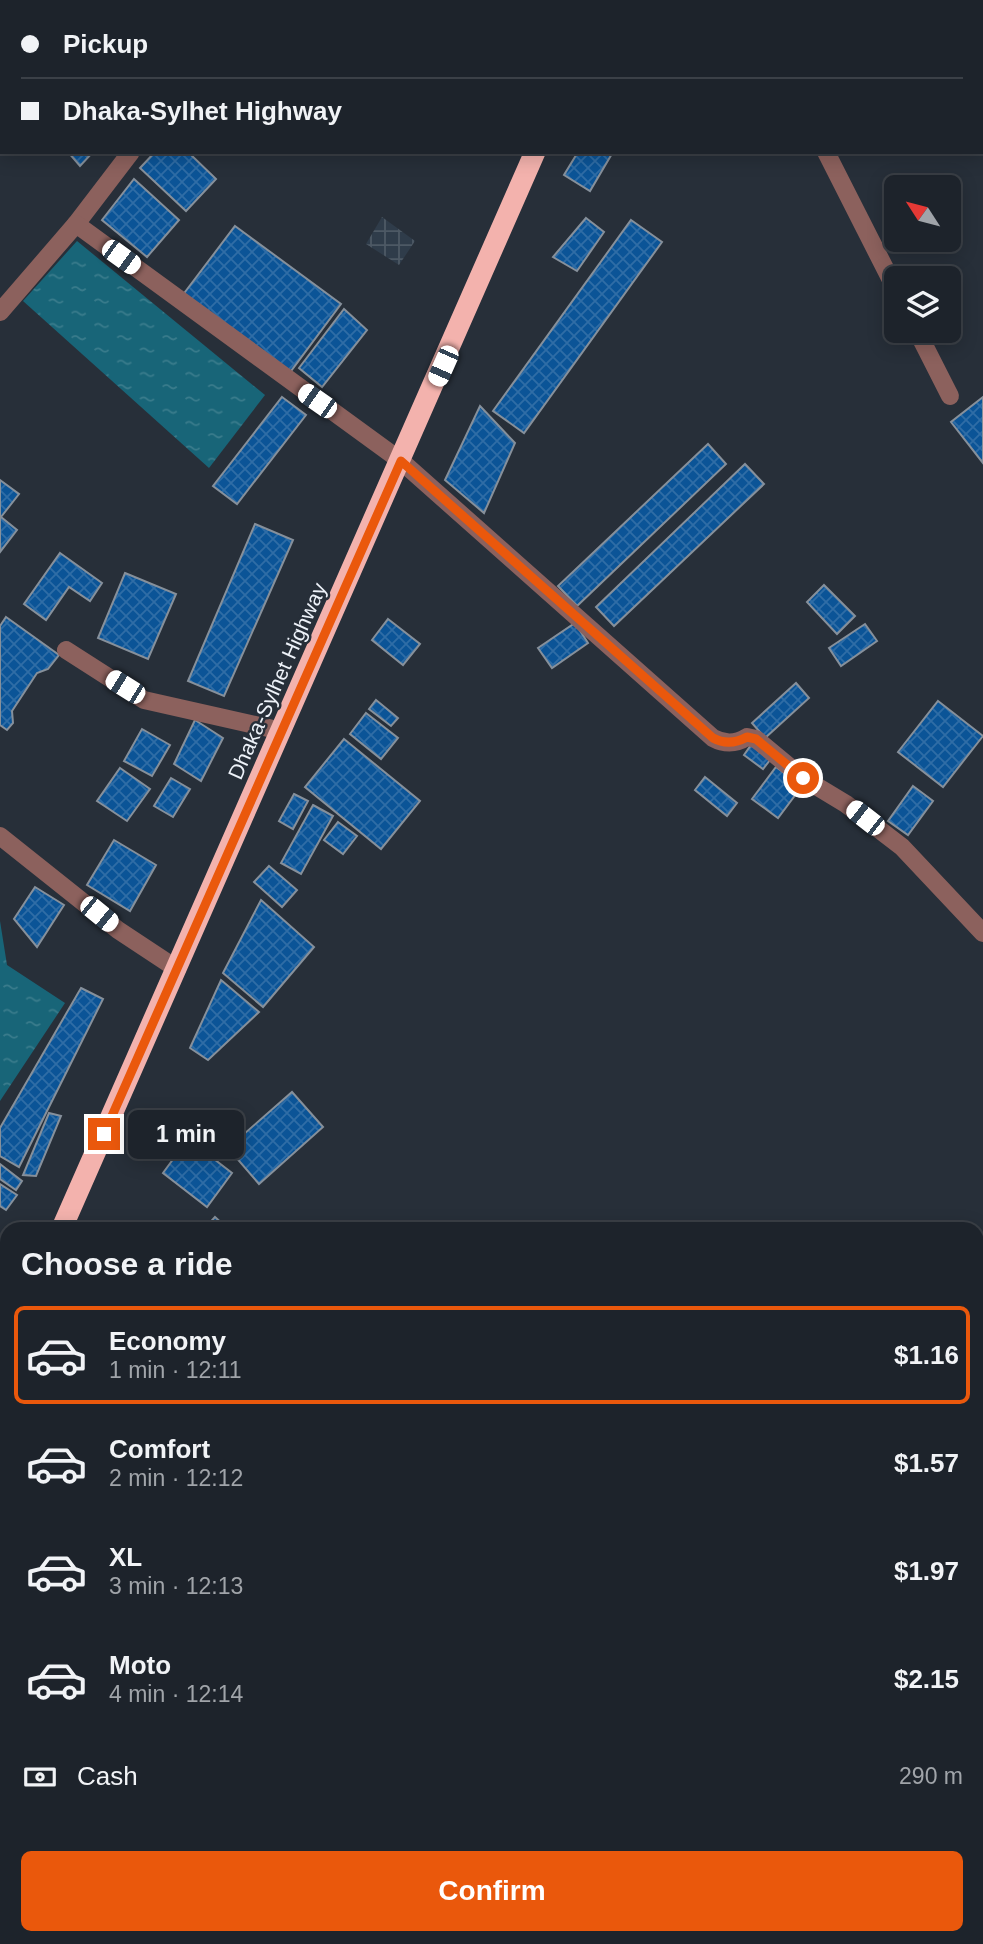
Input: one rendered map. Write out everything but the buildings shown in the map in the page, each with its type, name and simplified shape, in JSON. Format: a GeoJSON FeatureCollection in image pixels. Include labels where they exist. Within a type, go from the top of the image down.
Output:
{"type":"FeatureCollection","features":[{"type":"Feature","properties":{"kind":"highway","name":"Dhaka-Sylhet Highway"},"geometry":{"type":"LineString","coordinates":[[65,1222],[534,154]]}},
{"type":"Feature","properties":{"kind":"street"},"geometry":{"type":"LineString","coordinates":[[0,312],[76,224],[129,154]]}},
{"type":"Feature","properties":{"kind":"street"},"geometry":{"type":"LineString","coordinates":[[827,154],[884,266]]}},
{"type":"Feature","properties":{"kind":"street"},"geometry":{"type":"LineString","coordinates":[[76,224],[401,461],[713,738],[721,742],[740,741],[747,737],[756,739],[803,778],[846,804],[902,847],[983,933]]}},
{"type":"Feature","properties":{"kind":"street"},"geometry":{"type":"LineString","coordinates":[[923,343],[950,396]]}},
{"type":"Feature","properties":{"kind":"street"},"geometry":{"type":"LineString","coordinates":[[66,650],[144,699],[282,731]]}},
{"type":"Feature","properties":{"kind":"street"},"geometry":{"type":"LineString","coordinates":[[0,835],[118,930],[177,969]]}},
{"type":"Feature","properties":{"kind":"shaded area"},"geometry":{"type":"Polygon","coordinates":[[[382,217],[415,241],[399,265],[366,244],[382,217]]]}},
{"type":"Feature","properties":{"kind":"water"},"geometry":{"type":"Polygon","coordinates":[[[77,241],[265,395],[209,468],[23,301],[77,241]]]}},
{"type":"Feature","properties":{"kind":"water"},"geometry":{"type":"Polygon","coordinates":[[[0,921],[7,965],[65,1003],[0,1101],[0,921]]]}},
{"type":"Feature","properties":{"kind":"route"},"geometry":{"type":"LineString","coordinates":[[104,1134],[401,461],[713,738],[721,742],[740,741],[747,737],[756,739],[803,778]]}}]}
